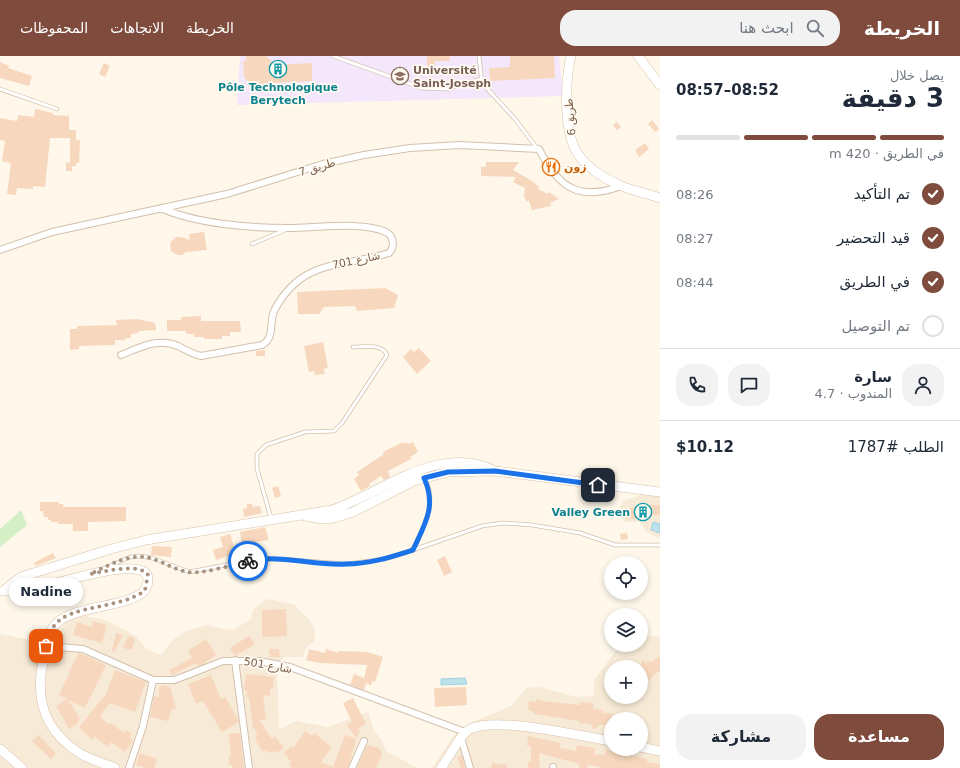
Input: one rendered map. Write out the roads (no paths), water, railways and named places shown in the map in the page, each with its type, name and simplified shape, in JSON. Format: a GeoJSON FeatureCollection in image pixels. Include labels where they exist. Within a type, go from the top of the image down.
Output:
{"type":"FeatureCollection","features":[{"type":"Feature","properties":{"kind":"street","name":"طريق 6"},"geometry":{"type":"LineString","coordinates":[[571,56],[567,88],[568,114],[570,137],[578,154],[590,167],[621,186],[660,198]]}},
{"type":"Feature","properties":{"kind":"street"},"geometry":{"type":"LineString","coordinates":[[638,56],[660,85]]}},
{"type":"Feature","properties":{"kind":"street","name":"طريق 7"},"geometry":{"type":"LineString","coordinates":[[0,250],[52,232],[227,194],[323,164],[364,155],[410,148],[460,145],[538,149]]}},
{"type":"Feature","properties":{"kind":"street"},"geometry":{"type":"LineString","coordinates":[[538,149],[558,180],[570,189],[584,192],[597,192],[607,191],[621,186]]}},
{"type":"Feature","properties":{"kind":"street","name":"شارع 701"},"geometry":{"type":"LineString","coordinates":[[121,355],[157,342],[168,343],[194,355],[201,356],[262,345],[268,342],[271,336],[272,317],[275,310],[298,280],[306,274],[330,265],[389,253],[392,246],[391,237],[388,233],[371,228],[288,228],[193,219],[161,208]]}},
{"type":"Feature","properties":{"kind":"street"},"geometry":{"type":"LineString","coordinates":[[1,591],[21,577],[111,549],[146,540],[332,510],[350,504],[401,477],[423,473],[447,463],[480,464],[495,471],[660,492]]}},
{"type":"Feature","properties":{"kind":"street"},"geometry":{"type":"LineString","coordinates":[[1,591],[56,583],[90,574],[124,569],[140,569],[145,571],[148,580],[145,590],[136,596],[64,617],[54,626],[46,646],[41,670],[39,690],[43,707],[50,723],[60,737],[82,754],[115,768]]}},
{"type":"Feature","properties":{"kind":"street","name":"شارع 501"},"geometry":{"type":"LineString","coordinates":[[46,646],[83,649],[153,680],[174,680],[223,661],[259,661],[290,667],[463,735]]}},
{"type":"Feature","properties":{"kind":"street"},"geometry":{"type":"LineString","coordinates":[[235,660],[249,768]]}},
{"type":"Feature","properties":{"kind":"street"},"geometry":{"type":"LineString","coordinates":[[129,768],[143,726],[153,680]]}},
{"type":"Feature","properties":{"kind":"street"},"geometry":{"type":"LineString","coordinates":[[441,768],[463,735],[481,725],[503,724],[604,740]]}},
{"type":"Feature","properties":{"kind":"street"},"geometry":{"type":"LineString","coordinates":[[463,735],[470,768]]}},
{"type":"Feature","properties":{"kind":"street"},"geometry":{"type":"LineString","coordinates":[[352,768],[364,741]]}},
{"type":"Feature","properties":{"kind":"street"},"geometry":{"type":"LineString","coordinates":[[648,748],[660,751]]}},
{"type":"Feature","properties":{"kind":"street"},"geometry":{"type":"LineString","coordinates":[[0,749],[22,768]]}},
{"type":"Feature","properties":{"kind":"lane"},"geometry":{"type":"LineString","coordinates":[[333,56],[358,66],[429,89],[446,89],[481,79]]}},
{"type":"Feature","properties":{"kind":"lane"},"geometry":{"type":"LineString","coordinates":[[479,56],[481,79],[490,94],[515,119],[538,149]]}},
{"type":"Feature","properties":{"kind":"lane"},"geometry":{"type":"LineString","coordinates":[[0,89],[56,109]]}},
{"type":"Feature","properties":{"kind":"lane"},"geometry":{"type":"LineString","coordinates":[[252,244],[288,228]]}},
{"type":"Feature","properties":{"kind":"lane"},"geometry":{"type":"LineString","coordinates":[[271,520],[257,469],[257,454],[266,445],[305,432],[334,431],[342,423],[387,354],[377,346],[353,347]]}},
{"type":"Feature","properties":{"kind":"lane"},"geometry":{"type":"LineString","coordinates":[[413,550],[430,508],[430,497],[423,473]]}},
{"type":"Feature","properties":{"kind":"lane"},"geometry":{"type":"LineString","coordinates":[[90,574],[130,557],[141,556],[152,558],[189,572],[257,559],[279,559],[346,564],[366,563],[413,550],[482,526],[503,523],[580,533],[615,545],[660,545]]}},
{"type":"Feature","properties":{"kind":"water"},"geometry":{"type":"Polygon","coordinates":[[[653,522],[660,524],[660,533],[651,530],[653,522]]]}},
{"type":"Feature","properties":{"kind":"water"},"geometry":{"type":"Polygon","coordinates":[[[465,678],[467,684],[441,685],[441,679],[465,678]]]}},
{"type":"Feature","properties":{"kind":"place","name":"Pôle Technologique Berytech"},"geometry":{"type":"Point","coordinates":[278,69]}},
{"type":"Feature","properties":{"kind":"place","name":"Université Saint-Joseph"},"geometry":{"type":"Point","coordinates":[400,76]}},
{"type":"Feature","properties":{"kind":"place","name":"زون"},"geometry":{"type":"Point","coordinates":[551,167]}},
{"type":"Feature","properties":{"kind":"place","name":"Valley Green"},"geometry":{"type":"Point","coordinates":[643,512]}},
{"type":"Feature","properties":{"kind":"place","name":"Nadine"},"geometry":{"type":"Point","coordinates":[46,646]}}]}
